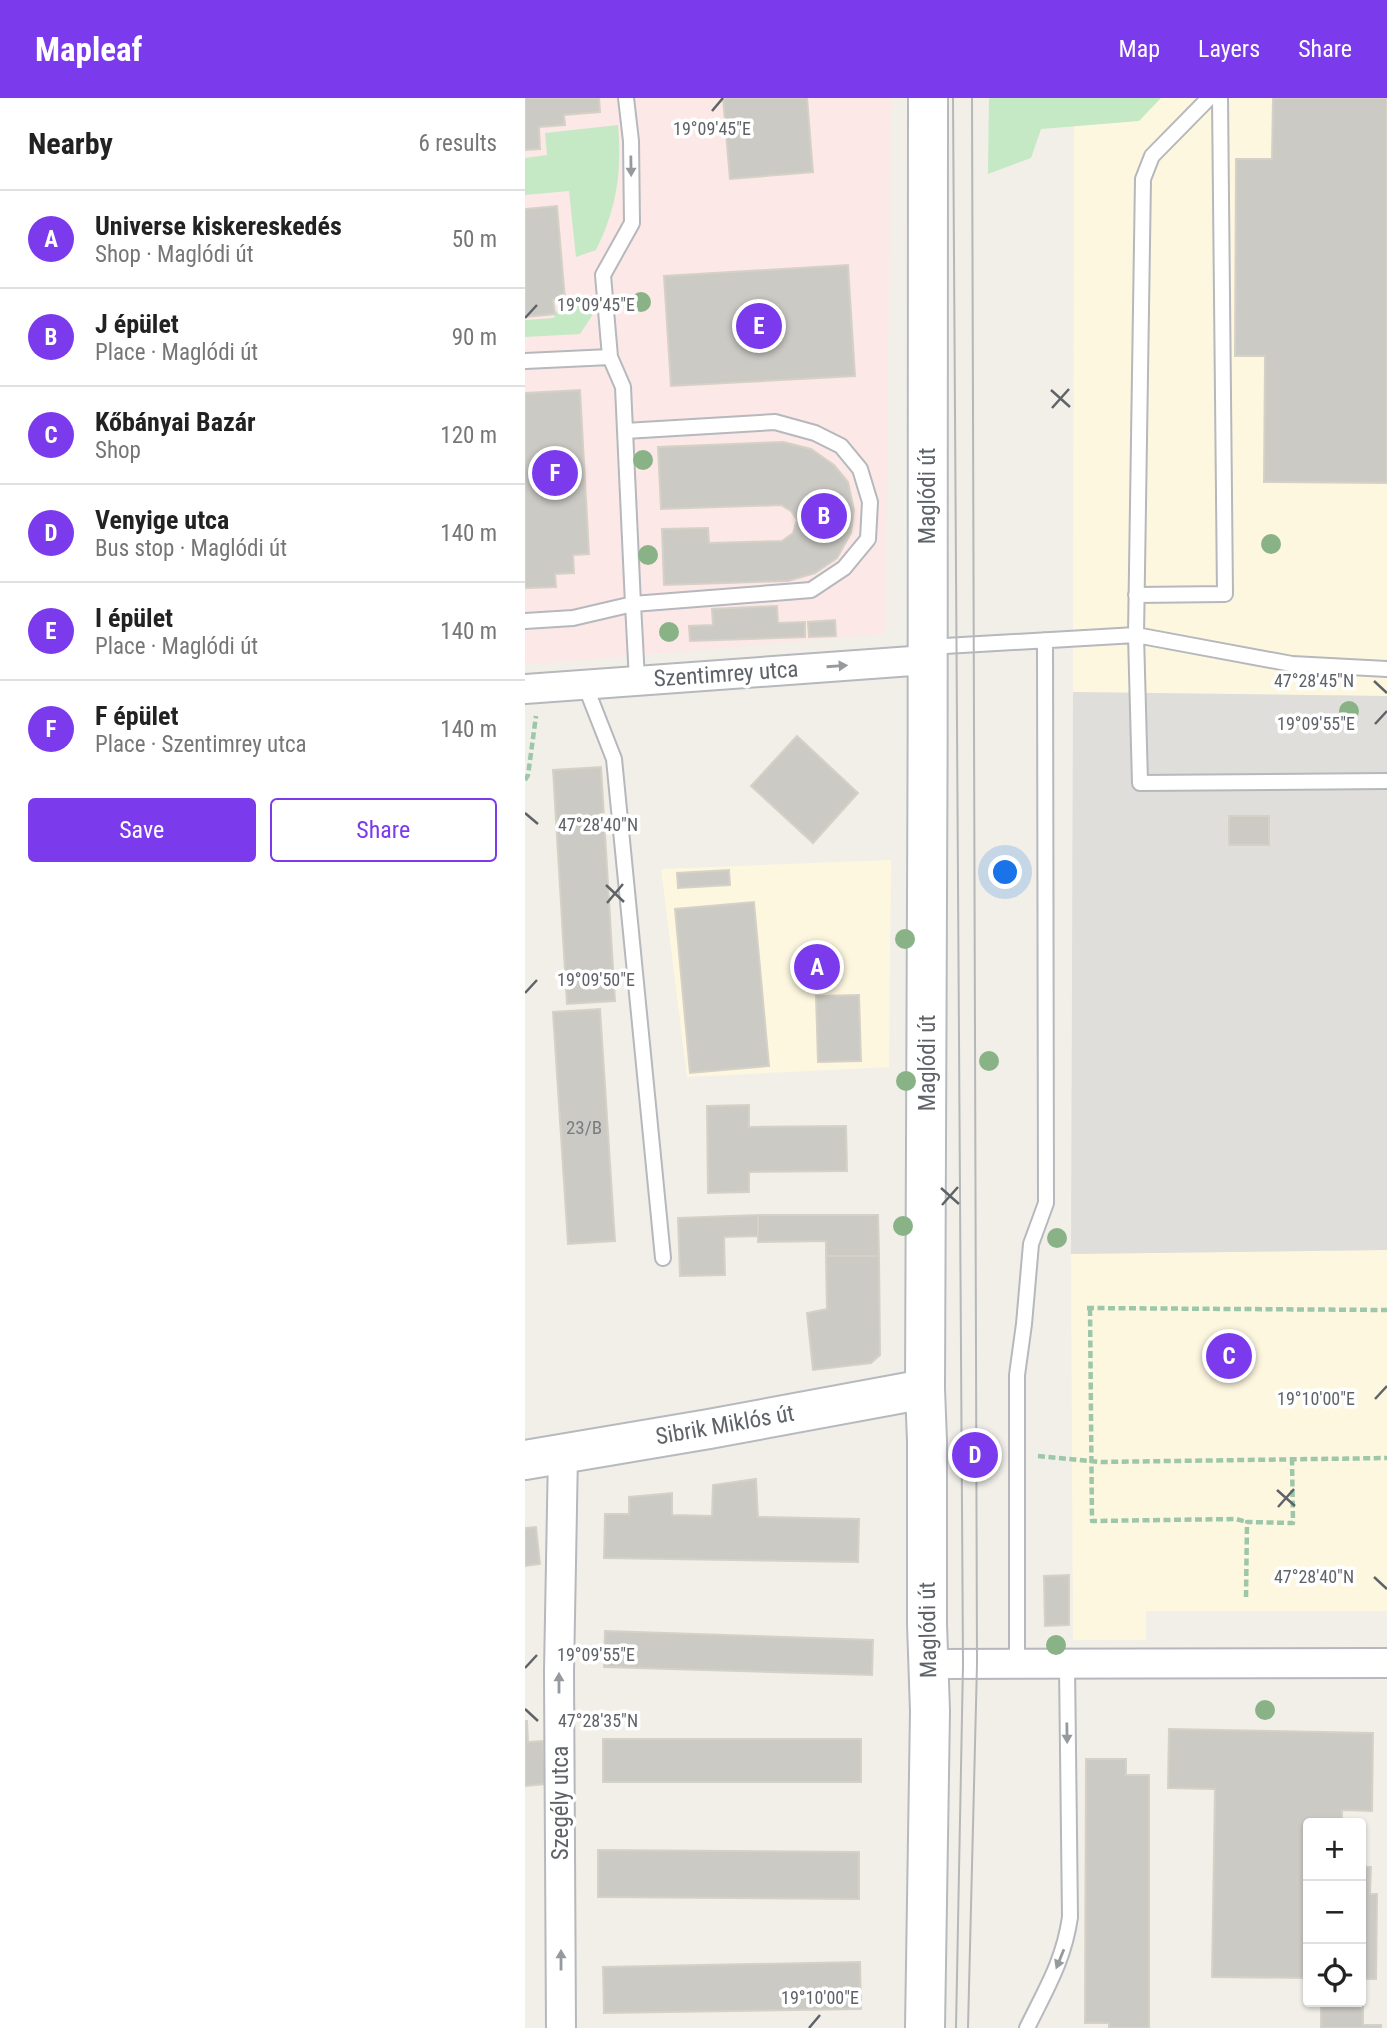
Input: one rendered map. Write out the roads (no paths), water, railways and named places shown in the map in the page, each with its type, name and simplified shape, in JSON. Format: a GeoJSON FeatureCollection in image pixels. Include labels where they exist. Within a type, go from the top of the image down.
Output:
{"type":"FeatureCollection","features":[{"type":"Feature","properties":{"kind":"street","name":"Maglódi út"},"geometry":{"type":"LineString","coordinates":[[925,2028],[930,1711],[925,1389],[928,1078],[928,98]]}},
{"type":"Feature","properties":{"kind":"street","name":"Szentimrey utca"},"geometry":{"type":"LineString","coordinates":[[532,688],[926,654]]}},
{"type":"Feature","properties":{"kind":"street","name":"Sibrik Miklós út"},"geometry":{"type":"LineString","coordinates":[[525,1460],[925,1389]]}},
{"type":"Feature","properties":{"kind":"street","name":"Szegély utca"},"geometry":{"type":"LineString","coordinates":[[561,2028],[559,1672],[563,1452]]}},
{"type":"Feature","properties":{"kind":"street"},"geometry":{"type":"LineString","coordinates":[[928,1664],[1387,1662]]}},
{"type":"Feature","properties":{"kind":"lane"},"geometry":{"type":"LineString","coordinates":[[626,98],[631,141],[632,223],[603,275],[610,357],[623,387],[637,680]]}},
{"type":"Feature","properties":{"kind":"lane"},"geometry":{"type":"LineString","coordinates":[[1209,98],[1153,156],[1143,179],[1136,595],[1140,783],[1387,781]]}},
{"type":"Feature","properties":{"kind":"lane"},"geometry":{"type":"LineString","coordinates":[[1136,595],[1225,594],[1220,98]]}},
{"type":"Feature","properties":{"kind":"lane"},"geometry":{"type":"LineString","coordinates":[[525,361],[610,357]]}},
{"type":"Feature","properties":{"kind":"lane"},"geometry":{"type":"LineString","coordinates":[[525,621],[573,618],[633,604],[811,590],[844,568],[868,539],[870,502],[860,469],[841,446],[815,433],[775,422],[625,431]]}},
{"type":"Feature","properties":{"kind":"lane"},"geometry":{"type":"LineString","coordinates":[[926,654],[1045,640],[1136,635],[1292,664],[1387,669]]}},
{"type":"Feature","properties":{"kind":"lane"},"geometry":{"type":"LineString","coordinates":[[1017,1664],[1017,1375],[1031,1244],[1046,1203],[1045,640]]}},
{"type":"Feature","properties":{"kind":"lane"},"geometry":{"type":"LineString","coordinates":[[585,685],[614,759],[663,1258]]}},
{"type":"Feature","properties":{"kind":"lane"},"geometry":{"type":"LineString","coordinates":[[1027,2028],[1060,1962],[1070,1917],[1067,1665]]}},
{"type":"Feature","properties":{"kind":"tram line"},"geometry":{"type":"LineString","coordinates":[[953,98],[963,1664],[956,2028]]}},
{"type":"Feature","properties":{"kind":"tram line"},"geometry":{"type":"LineString","coordinates":[[968,2028],[977,1664],[972,98]]}},
{"type":"Feature","properties":{"kind":"place","name":"I épület"},"geometry":{"type":"Point","coordinates":[759,326]}},
{"type":"Feature","properties":{"kind":"place","name":"F épület"},"geometry":{"type":"Point","coordinates":[555,473]}},
{"type":"Feature","properties":{"kind":"place","name":"J épület"},"geometry":{"type":"Point","coordinates":[824,516]}},
{"type":"Feature","properties":{"kind":"place","name":"Universe kiskereskedés"},"geometry":{"type":"Point","coordinates":[817,967]}},
{"type":"Feature","properties":{"kind":"place","name":"Kőbányai Bazár"},"geometry":{"type":"Point","coordinates":[1229,1356]}},
{"type":"Feature","properties":{"kind":"place","name":"Venyige utca"},"geometry":{"type":"Point","coordinates":[975,1455]}}]}
